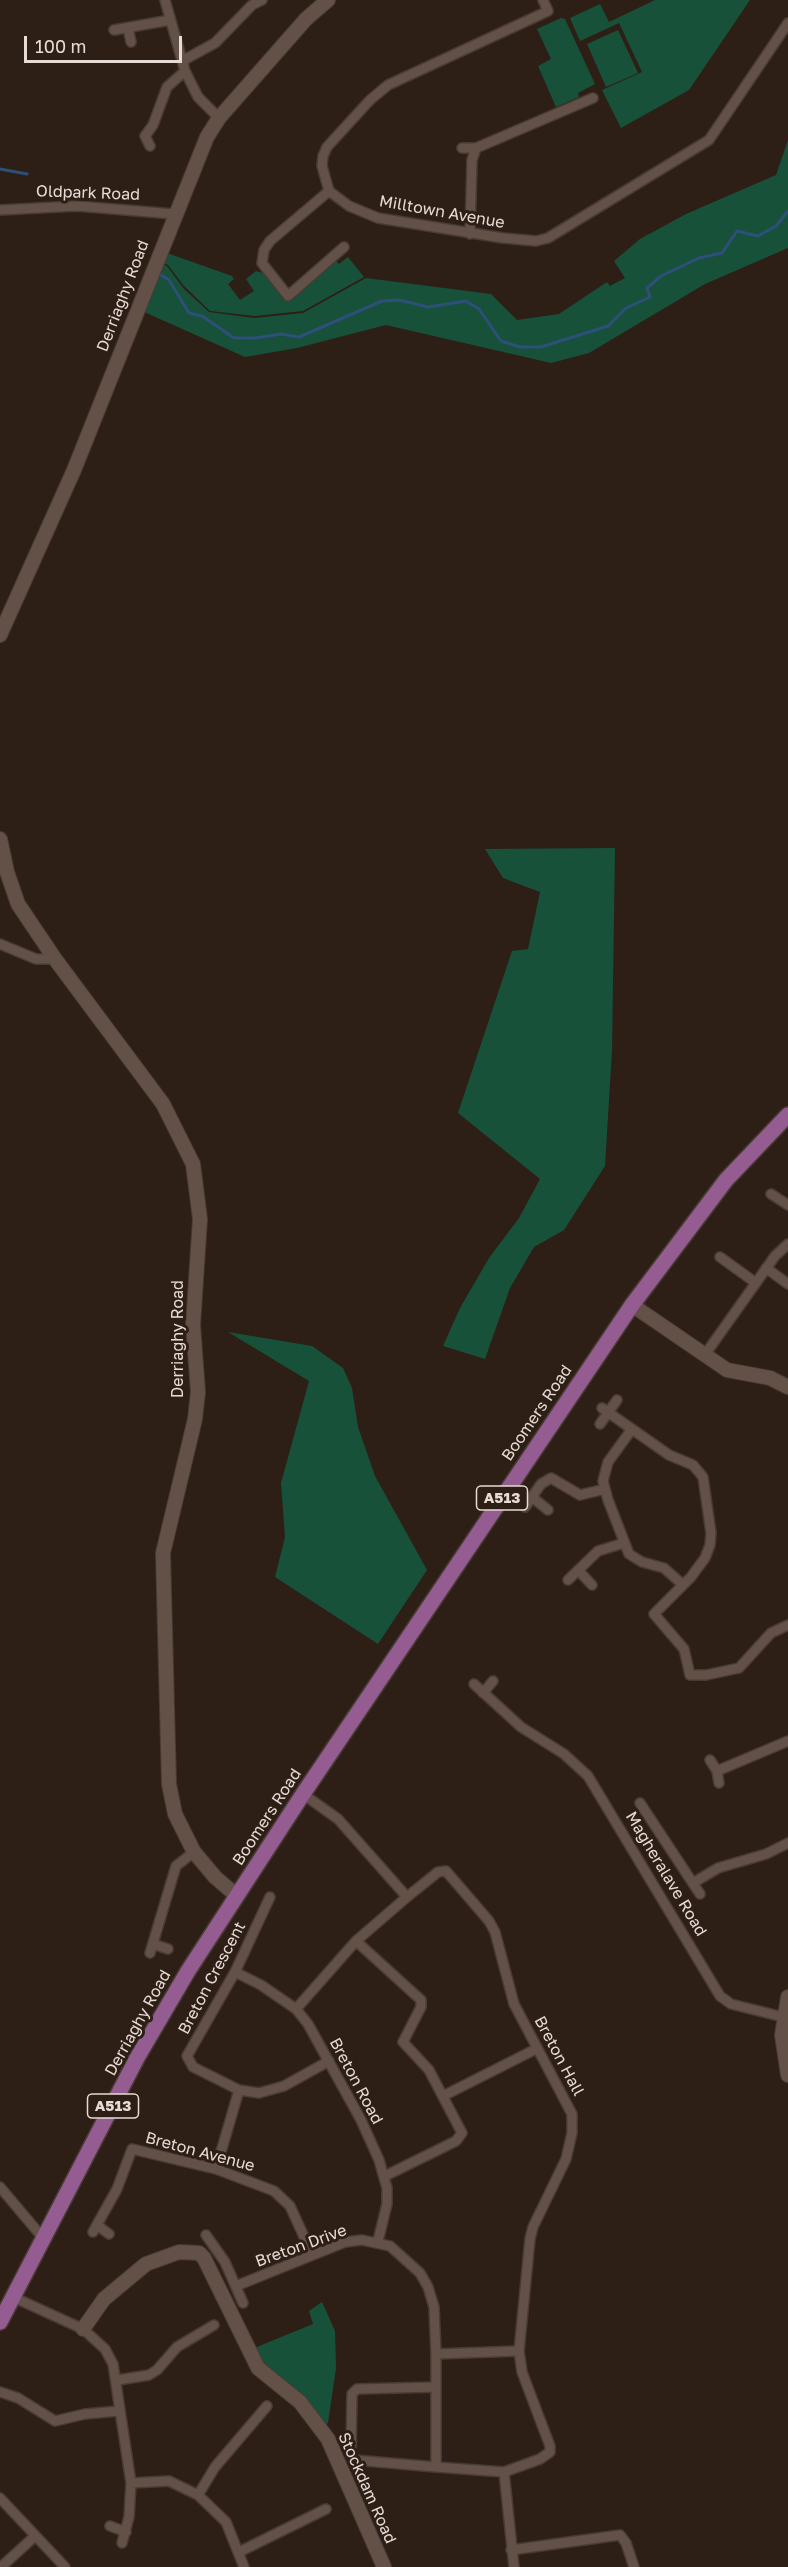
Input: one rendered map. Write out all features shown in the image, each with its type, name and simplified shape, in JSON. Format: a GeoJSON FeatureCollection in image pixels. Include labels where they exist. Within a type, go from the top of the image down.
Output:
{"type":"FeatureCollection","features":[{"type":"Feature","properties":{"kind":"main road","name":"Boomers Road"},"geometry":{"type":"LineString","coordinates":[[237,1896],[303,1794],[632,1305],[726,1180],[788,1115]]}},
{"type":"Feature","properties":{"kind":"main road","name":"Derriaghy Road"},"geometry":{"type":"LineString","coordinates":[[0,2322],[137,2058],[188,1971],[237,1896]]}},
{"type":"Feature","properties":{"kind":"street"},"geometry":{"type":"LineString","coordinates":[[165,0],[184,66],[198,97],[219,118]]}},
{"type":"Feature","properties":{"kind":"street"},"geometry":{"type":"LineString","coordinates":[[150,146],[145,136],[153,125],[167,87],[184,66],[215,43],[250,2],[262,0]]}},
{"type":"Feature","properties":{"kind":"street"},"geometry":{"type":"LineString","coordinates":[[344,247],[288,296],[262,263],[264,250],[270,241],[329,191],[322,166],[327,147],[379,92],[388,85],[548,11],[543,0]]}},
{"type":"Feature","properties":{"kind":"street","name":"Derriaghy Road"},"geometry":{"type":"LineString","coordinates":[[0,635],[74,470],[198,156],[219,118],[324,1]]}},
{"type":"Feature","properties":{"kind":"street"},"geometry":{"type":"LineString","coordinates":[[114,30],[170,20]]}},
{"type":"Feature","properties":{"kind":"street","name":"Milltown Avenue"},"geometry":{"type":"LineString","coordinates":[[329,191],[349,206],[378,218],[470,234],[536,241],[548,238],[710,140],[788,23]]}},
{"type":"Feature","properties":{"kind":"street"},"geometry":{"type":"LineString","coordinates":[[128,28],[131,42]]}},
{"type":"Feature","properties":{"kind":"street"},"geometry":{"type":"LineString","coordinates":[[462,148],[476,148],[593,98]]}},
{"type":"Feature","properties":{"kind":"street"},"geometry":{"type":"LineString","coordinates":[[470,234],[472,160],[476,148]]}},
{"type":"Feature","properties":{"kind":"street","name":"Oldpark Road"},"geometry":{"type":"LineString","coordinates":[[0,210],[77,206],[174,214]]}},
{"type":"Feature","properties":{"kind":"street","name":"Derriaghy Road"},"geometry":{"type":"LineString","coordinates":[[0,839],[7,872],[18,904],[55,959],[163,1104],[193,1164],[198,1190],[200,1240],[194,1316],[198,1392],[195,1419],[162,1553],[169,1784],[175,1814],[194,1852],[214,1877],[237,1896]]}},
{"type":"Feature","properties":{"kind":"street"},"geometry":{"type":"LineString","coordinates":[[0,944],[36,959],[55,959]]}},
{"type":"Feature","properties":{"kind":"street"},"geometry":{"type":"LineString","coordinates":[[771,1194],[786,1204],[777,1211]]}},
{"type":"Feature","properties":{"kind":"street"},"geometry":{"type":"LineString","coordinates":[[704,1356],[766,1268],[788,1244]]}},
{"type":"Feature","properties":{"kind":"street"},"geometry":{"type":"LineString","coordinates":[[720,1257],[756,1283]]}},
{"type":"Feature","properties":{"kind":"street"},"geometry":{"type":"LineString","coordinates":[[766,1268],[788,1284]]}},
{"type":"Feature","properties":{"kind":"street"},"geometry":{"type":"LineString","coordinates":[[632,1305],[704,1356],[735,1373],[770,1378],[788,1387]]}},
{"type":"Feature","properties":{"kind":"street"},"geometry":{"type":"LineString","coordinates":[[600,1424],[605,1410],[617,1400]]}},
{"type":"Feature","properties":{"kind":"street"},"geometry":{"type":"LineString","coordinates":[[605,1410],[669,1455],[693,1465],[703,1477],[711,1533],[710,1545],[705,1558],[654,1614],[684,1649],[688,1671],[693,1676],[739,1668],[771,1633],[788,1625]]}},
{"type":"Feature","properties":{"kind":"street"},"geometry":{"type":"LineString","coordinates":[[632,1428],[608,1462],[603,1481],[605,1489],[629,1554],[642,1562],[664,1568],[682,1584]]}},
{"type":"Feature","properties":{"kind":"street"},"geometry":{"type":"LineString","coordinates":[[525,1507],[541,1484],[551,1478],[580,1494],[605,1489]]}},
{"type":"Feature","properties":{"kind":"street"},"geometry":{"type":"LineString","coordinates":[[532,1497],[548,1510]]}},
{"type":"Feature","properties":{"kind":"street"},"geometry":{"type":"LineString","coordinates":[[568,1580],[604,1547],[624,1543]]}},
{"type":"Feature","properties":{"kind":"street"},"geometry":{"type":"LineString","coordinates":[[578,1570],[592,1585]]}},
{"type":"Feature","properties":{"kind":"street"},"geometry":{"type":"LineString","coordinates":[[483,1693],[493,1681]]}},
{"type":"Feature","properties":{"kind":"street","name":"Magheralave Road"},"geometry":{"type":"LineString","coordinates":[[474,1684],[521,1727],[564,1754],[588,1776],[720,1996],[732,2004],[783,2017]]}},
{"type":"Feature","properties":{"kind":"street"},"geometry":{"type":"LineString","coordinates":[[717,1771],[788,1741]]}},
{"type":"Feature","properties":{"kind":"street"},"geometry":{"type":"LineString","coordinates":[[710,1761],[717,1771],[719,1783]]}},
{"type":"Feature","properties":{"kind":"street"},"geometry":{"type":"LineString","coordinates":[[303,1794],[338,1819],[407,1897]]}},
{"type":"Feature","properties":{"kind":"street"},"geometry":{"type":"LineString","coordinates":[[640,1803],[700,1894]]}},
{"type":"Feature","properties":{"kind":"street"},"geometry":{"type":"LineString","coordinates":[[693,1883],[718,1868],[766,1854],[788,1843]]}},
{"type":"Feature","properties":{"kind":"street","name":"Derriaghy Road"},"geometry":{"type":"LineString","coordinates":[[168,1949],[151,1949],[176,1866],[194,1852]]}},
{"type":"Feature","properties":{"kind":"street","name":"Breton Hall"},"geometry":{"type":"LineString","coordinates":[[296,2009],[356,1941],[438,1872],[446,1871],[489,1921],[495,1932],[514,2004],[572,2114],[572,2133],[566,2159],[530,2239],[519,2351],[522,2372],[550,2446],[550,2452],[540,2459],[504,2472]]}},
{"type":"Feature","properties":{"kind":"street","name":"Breton Crescent"},"geometry":{"type":"LineString","coordinates":[[279,1905],[269,1898],[235,1972],[187,2056],[193,2067],[239,2090],[259,2093],[273,2090],[329,2061]]}},
{"type":"Feature","properties":{"kind":"street"},"geometry":{"type":"LineString","coordinates":[[356,1941],[421,2000],[421,2007],[403,2042],[429,2070],[462,2133],[456,2141],[385,2176]]}},
{"type":"Feature","properties":{"kind":"street","name":"Breton Road"},"geometry":{"type":"LineString","coordinates":[[235,1972],[261,1985],[296,2009],[308,2024],[361,2120],[385,2176],[387,2204],[378,2241]]}},
{"type":"Feature","properties":{"kind":"street"},"geometry":{"type":"LineString","coordinates":[[788,1997],[783,2017],[783,2053],[788,2075]]}},
{"type":"Feature","properties":{"kind":"street"},"geometry":{"type":"LineString","coordinates":[[444,2096],[536,2049]]}},
{"type":"Feature","properties":{"kind":"street"},"geometry":{"type":"LineString","coordinates":[[216,2169],[239,2090]]}},
{"type":"Feature","properties":{"kind":"street","name":"Breton Avenue"},"geometry":{"type":"LineString","coordinates":[[109,2234],[95,2229],[117,2189],[132,2150],[216,2169],[274,2191],[290,2206],[312,2254]]}},
{"type":"Feature","properties":{"kind":"street"},"geometry":{"type":"LineString","coordinates":[[0,2187],[43,2238]]}},
{"type":"Feature","properties":{"kind":"street"},"geometry":{"type":"LineString","coordinates":[[206,2235],[225,2262],[243,2303]]}},
{"type":"Feature","properties":{"kind":"street"},"geometry":{"type":"LineString","coordinates":[[378,2241],[401,2253],[420,2273],[428,2287],[434,2307],[436,2467]]}},
{"type":"Feature","properties":{"kind":"street","name":"Breton Drive"},"geometry":{"type":"LineString","coordinates":[[236,2286],[345,2242],[378,2241]]}},
{"type":"Feature","properties":{"kind":"street","name":"Stockdam Road"},"geometry":{"type":"LineString","coordinates":[[83,2329],[104,2299],[146,2264],[179,2252],[199,2253],[204,2258],[258,2368],[300,2402],[328,2439],[384,2567]]}},
{"type":"Feature","properties":{"kind":"street"},"geometry":{"type":"LineString","coordinates":[[13,2297],[83,2329],[105,2349],[118,2380],[119,2411],[130,2483],[131,2503],[122,2543]]}},
{"type":"Feature","properties":{"kind":"street"},"geometry":{"type":"LineString","coordinates":[[118,2380],[149,2375],[157,2370],[177,2347],[214,2325]]}},
{"type":"Feature","properties":{"kind":"street"},"geometry":{"type":"LineString","coordinates":[[436,2354],[519,2351]]}},
{"type":"Feature","properties":{"kind":"street"},"geometry":{"type":"LineString","coordinates":[[436,2387],[357,2389],[352,2394],[351,2453],[354,2460],[504,2472],[514,2567]]}},
{"type":"Feature","properties":{"kind":"street"},"geometry":{"type":"LineString","coordinates":[[0,2392],[18,2398],[55,2421],[85,2414],[119,2411]]}},
{"type":"Feature","properties":{"kind":"street"},"geometry":{"type":"LineString","coordinates":[[198,2495],[215,2467],[267,2406]]}},
{"type":"Feature","properties":{"kind":"street"},"geometry":{"type":"LineString","coordinates":[[130,2483],[169,2481],[198,2495],[226,2522],[244,2567]]}},
{"type":"Feature","properties":{"kind":"street"},"geometry":{"type":"LineString","coordinates":[[0,2498],[65,2567]]}},
{"type":"Feature","properties":{"kind":"street"},"geometry":{"type":"LineString","coordinates":[[239,2552],[326,2508]]}},
{"type":"Feature","properties":{"kind":"street"},"geometry":{"type":"LineString","coordinates":[[110,2526],[126,2532]]}},
{"type":"Feature","properties":{"kind":"street"},"geometry":{"type":"LineString","coordinates":[[511,2550],[620,2535],[626,2543],[634,2567]]}},
{"type":"Feature","properties":{"kind":"street"},"geometry":{"type":"LineString","coordinates":[[1,2567],[34,2536]]}},
{"type":"Feature","properties":{"kind":"green space"},"geometry":{"type":"Polygon","coordinates":[[[655,0],[750,0],[689,90],[621,128],[602,90],[642,72],[619,23],[580,41],[570,18],[600,4],[609,22],[655,0]]]}},
{"type":"Feature","properties":{"kind":"green space"},"geometry":{"type":"Polygon","coordinates":[[[561,18],[565,19],[595,84],[578,93],[579,97],[556,107],[538,66],[551,59],[537,29],[561,18]]]}},
{"type":"Feature","properties":{"kind":"green space"},"geometry":{"type":"Polygon","coordinates":[[[618,30],[638,73],[606,87],[587,44],[618,30]]]}},
{"type":"Feature","properties":{"kind":"green space"},"geometry":{"type":"Polygon","coordinates":[[[788,140],[788,248],[705,284],[589,353],[551,363],[386,325],[297,348],[245,357],[142,311],[160,263],[167,266],[184,289],[209,312],[254,318],[303,313],[366,278],[491,294],[517,320],[559,314],[607,282],[610,286],[625,278],[614,261],[640,239],[686,214],[776,175],[788,140]]]}},
{"type":"Feature","properties":{"kind":"green space"},"geometry":{"type":"Polygon","coordinates":[[[164,252],[232,276],[234,279],[228,284],[240,300],[254,291],[246,279],[256,271],[266,274],[288,299],[335,260],[339,264],[348,257],[364,277],[303,311],[255,316],[210,311],[184,286],[168,265],[160,262],[164,252]]]}},
{"type":"Feature","properties":{"kind":"green space"},"geometry":{"type":"Polygon","coordinates":[[[615,848],[612,1050],[605,1166],[564,1230],[534,1247],[510,1288],[485,1359],[443,1346],[460,1308],[489,1258],[519,1218],[540,1179],[458,1113],[512,951],[528,949],[540,892],[503,878],[485,849],[615,848]]]}},
{"type":"Feature","properties":{"kind":"green space"},"geometry":{"type":"Polygon","coordinates":[[[228,1332],[312,1346],[343,1368],[352,1388],[358,1427],[375,1476],[427,1570],[378,1644],[275,1577],[285,1537],[281,1483],[309,1381],[228,1332]]]}},
{"type":"Feature","properties":{"kind":"green space"},"geometry":{"type":"Polygon","coordinates":[[[322,2302],[335,2331],[336,2368],[328,2423],[323,2427],[267,2371],[252,2349],[313,2324],[309,2311],[322,2302]]]}},
{"type":"Feature","properties":{"kind":"waterway"},"geometry":{"type":"LineString","coordinates":[[0,169],[27,174]]}},
{"type":"Feature","properties":{"kind":"waterway"},"geometry":{"type":"LineString","coordinates":[[161,275],[169,280],[189,313],[202,316],[234,338],[281,334],[299,337],[382,301],[399,300],[428,307],[466,301],[479,309],[501,341],[520,347],[541,347],[608,326],[626,308],[650,297],[647,288],[661,276],[699,258],[722,253],[737,231],[758,236],[776,226],[788,211]]}}]}
